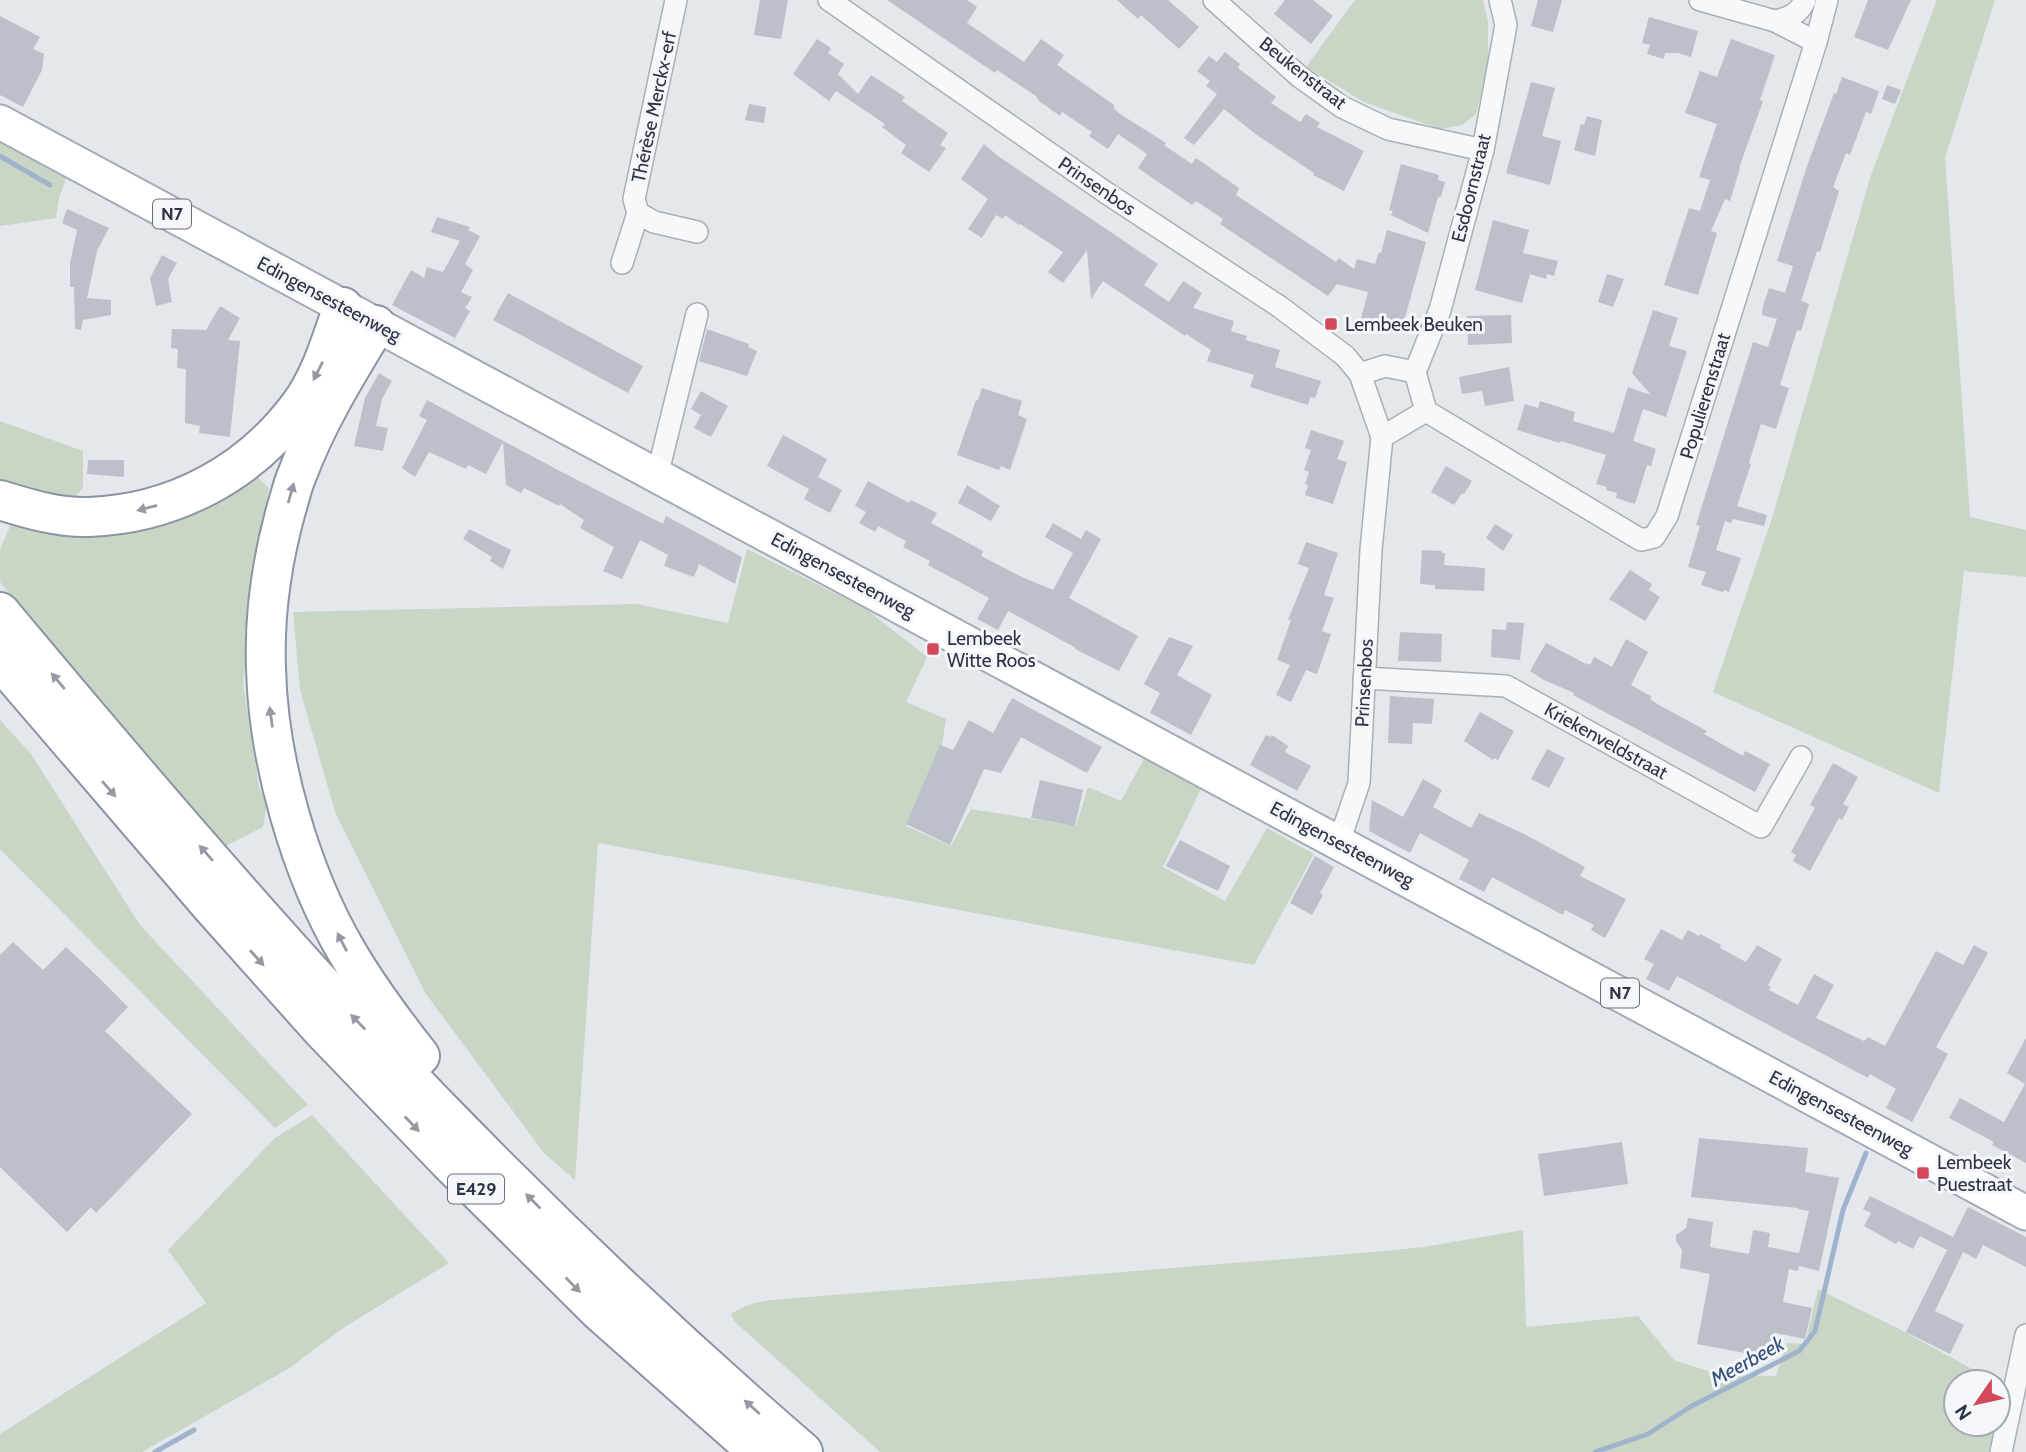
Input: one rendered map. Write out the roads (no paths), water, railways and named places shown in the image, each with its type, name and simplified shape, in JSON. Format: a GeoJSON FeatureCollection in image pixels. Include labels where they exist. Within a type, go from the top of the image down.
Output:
{"type":"FeatureCollection","features":[{"type":"Feature","properties":{"kind":"highway"},"geometry":{"type":"LineString","coordinates":[[0,500],[36,511],[88,517],[137,511],[177,500],[212,484],[246,462],[273,438],[301,403],[324,360],[343,307]]}},
{"type":"Feature","properties":{"kind":"highway"},"geometry":{"type":"LineString","coordinates":[[376,325],[321,419],[296,477],[278,542],[268,601],[266,667],[270,715],[282,785],[316,889],[346,951],[389,1015],[441,1084],[474,1142]]}},
{"type":"Feature","properties":{"kind":"highway","name":"E429"},"geometry":{"type":"LineString","coordinates":[[0,612],[236,888],[342,1006],[622,1289],[803,1452]]}},
{"type":"Feature","properties":{"kind":"highway","name":"E429"},"geometry":{"type":"LineString","coordinates":[[0,660],[313,1020],[449,1162],[599,1311],[758,1452]]}},
{"type":"Feature","properties":{"kind":"highway"},"geometry":{"type":"LineString","coordinates":[[0,692],[24,718],[65,737]]}},
{"type":"Feature","properties":{"kind":"main road","name":"Edingensesteenweg"},"geometry":{"type":"LineString","coordinates":[[0,122],[2026,1213]]}},
{"type":"Feature","properties":{"kind":"street","name":"Thérèse Merckx-erf"},"geometry":{"type":"LineString","coordinates":[[622,263],[638,213],[634,199],[676,0]]}},
{"type":"Feature","properties":{"kind":"street","name":"Prinsenbos"},"geometry":{"type":"LineString","coordinates":[[830,0],[1105,192],[1280,307],[1345,356],[1360,374],[1382,437],[1371,550],[1359,783],[1339,842]]}},
{"type":"Feature","properties":{"kind":"street","name":"Beukenstraat"},"geometry":{"type":"LineString","coordinates":[[1213,0],[1300,77],[1342,107],[1388,129],[1482,150]]}},
{"type":"Feature","properties":{"kind":"street","name":"Esdoornstraat"},"geometry":{"type":"LineString","coordinates":[[1415,372],[1440,310],[1482,150],[1506,25],[1500,0]]}},
{"type":"Feature","properties":{"kind":"street"},"geometry":{"type":"LineString","coordinates":[[1700,0],[1775,21],[1816,42]]}},
{"type":"Feature","properties":{"kind":"street"},"geometry":{"type":"LineString","coordinates":[[1775,21],[1789,18],[1800,9],[1805,0]]}},
{"type":"Feature","properties":{"kind":"street","name":"Populierenstraat"},"geometry":{"type":"LineString","coordinates":[[1426,411],[1641,540],[1654,537],[1667,516],[1827,0]]}},
{"type":"Feature","properties":{"kind":"street"},"geometry":{"type":"LineString","coordinates":[[638,213],[654,222],[697,232]]}},
{"type":"Feature","properties":{"kind":"street"},"geometry":{"type":"LineString","coordinates":[[657,476],[697,314]]}},
{"type":"Feature","properties":{"kind":"street"},"geometry":{"type":"LineString","coordinates":[[1360,374],[1385,366],[1415,372],[1426,411],[1382,437]]}},
{"type":"Feature","properties":{"kind":"street","name":"Kriekenveldstraat"},"geometry":{"type":"LineString","coordinates":[[1364,678],[1506,686],[1761,827],[1801,757]]}},
{"type":"Feature","properties":{"kind":"street"},"geometry":{"type":"LineString","coordinates":[[2001,1452],[2026,1335]]}},
{"type":"Feature","properties":{"kind":"waterway"},"geometry":{"type":"LineString","coordinates":[[0,156],[50,185]]}},
{"type":"Feature","properties":{"kind":"waterway","name":"Meerbeek"},"geometry":{"type":"LineString","coordinates":[[1595,1452],[1648,1434],[1690,1407],[1799,1351],[1815,1331],[1843,1210],[1866,1153]]}},
{"type":"Feature","properties":{"kind":"waterway"},"geometry":{"type":"LineString","coordinates":[[155,1452],[194,1430]]}},
{"type":"Feature","properties":{"kind":"place","name":"Lembeek Beuken"},"geometry":{"type":"Point","coordinates":[1331,324]}},
{"type":"Feature","properties":{"kind":"place","name":"Lembeek Witte Roos"},"geometry":{"type":"Point","coordinates":[933,649]}},
{"type":"Feature","properties":{"kind":"place","name":"Lembeek Puestraat"},"geometry":{"type":"Point","coordinates":[1923,1173]}}]}
